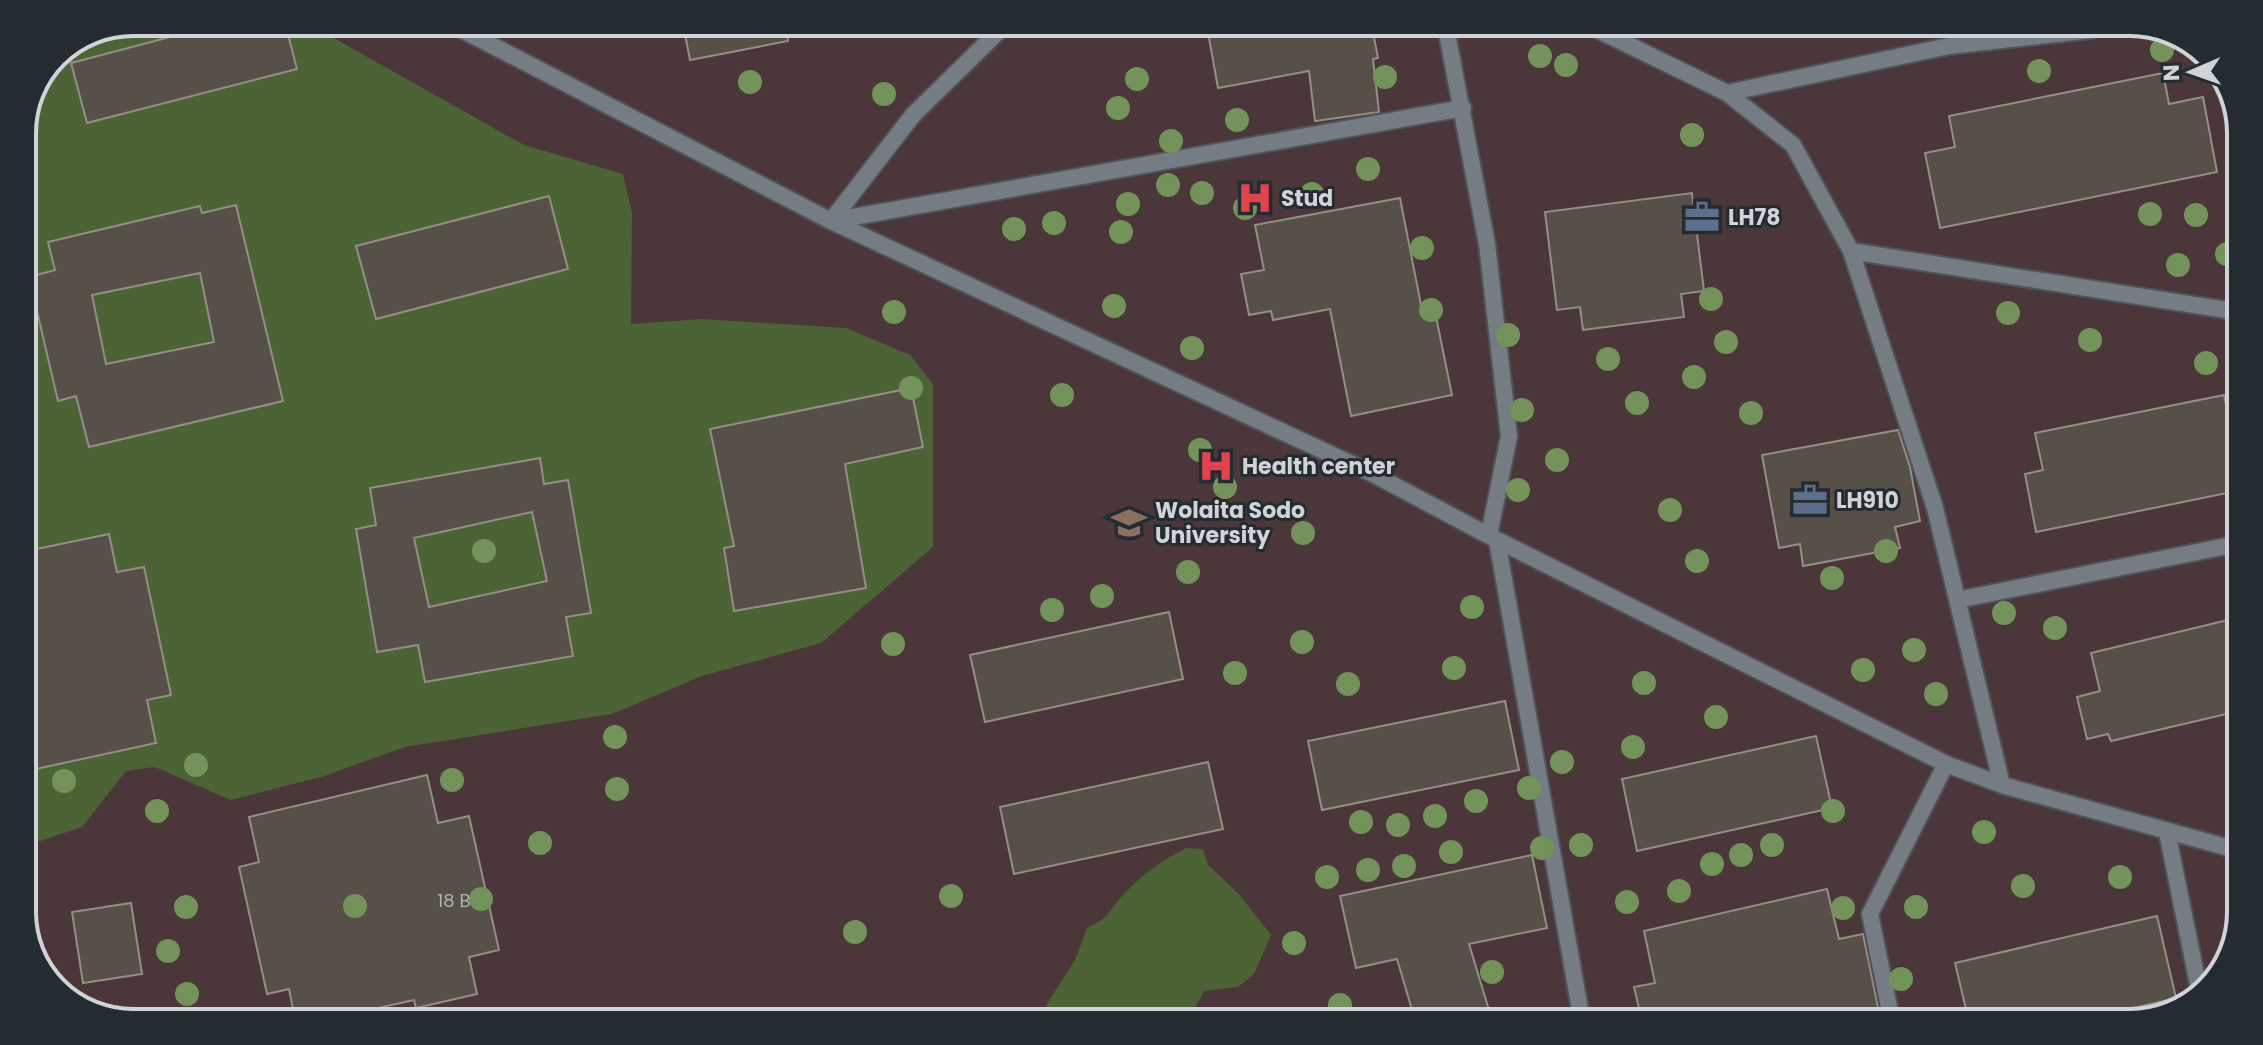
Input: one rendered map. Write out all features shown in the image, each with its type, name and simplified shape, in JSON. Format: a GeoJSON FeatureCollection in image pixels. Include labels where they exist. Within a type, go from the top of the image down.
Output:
{"type":"FeatureCollection","features":[{"type":"Feature","properties":{"kind":"lane"},"geometry":{"type":"LineString","coordinates":[[474,36],[831,221],[1373,474],[1493,538],[1946,764],[2002,785],[2227,847]]}},
{"type":"Feature","properties":{"kind":"lane"},"geometry":{"type":"LineString","coordinates":[[831,221],[913,115],[994,36]]}},
{"type":"Feature","properties":{"kind":"lane"},"geometry":{"type":"LineString","coordinates":[[1448,36],[1487,244],[1509,436],[1493,538],[1580,1009]]}},
{"type":"Feature","properties":{"kind":"lane"},"geometry":{"type":"LineString","coordinates":[[1610,36],[1727,93],[1793,145],[1851,251],[1935,508],[2002,785]]}},
{"type":"Feature","properties":{"kind":"lane"},"geometry":{"type":"LineString","coordinates":[[1727,93],[1949,46],[2038,36]]}},
{"type":"Feature","properties":{"kind":"lane"},"geometry":{"type":"LineString","coordinates":[[831,221],[1463,108]]}},
{"type":"Feature","properties":{"kind":"lane"},"geometry":{"type":"LineString","coordinates":[[1851,251],[2227,310]]}},
{"type":"Feature","properties":{"kind":"lane"},"geometry":{"type":"LineString","coordinates":[[1957,600],[2227,546]]}},
{"type":"Feature","properties":{"kind":"lane"},"geometry":{"type":"LineString","coordinates":[[1889,1009],[1870,914],[1946,764]]}},
{"type":"Feature","properties":{"kind":"lane"},"geometry":{"type":"LineString","coordinates":[[2167,832],[2197,982]]}},
{"type":"Feature","properties":{"kind":"shaded area","name":"Wolaita Sodo University"},"geometry":{"type":"Polygon","coordinates":[[[2130,36],[2167,43],[2189,56],[2207,74],[2220,96],[2227,127],[2227,912],[2220,949],[2203,976],[2184,993],[2161,1004],[2130,1009],[133,1009],[96,1002],[69,985],[52,966],[41,943],[36,918],[36,127],[46,90],[69,60],[102,41],[121,37],[2130,36]]]}},
{"type":"Feature","properties":{"kind":"green space"},"geometry":{"type":"Polygon","coordinates":[[[133,36],[330,36],[524,145],[623,174],[632,213],[631,324],[702,319],[846,328],[910,355],[933,384],[933,547],[821,643],[702,676],[612,714],[405,747],[321,777],[231,800],[155,767],[126,771],[82,827],[36,842],[36,127],[39,108],[56,74],[85,49],[102,41],[133,36]]]}},
{"type":"Feature","properties":{"kind":"green space"},"geometry":{"type":"Polygon","coordinates":[[[1186,848],[1203,849],[1208,865],[1238,893],[1271,935],[1254,974],[1238,987],[1204,991],[1194,1009],[1046,1009],[1075,960],[1087,928],[1105,917],[1124,894],[1161,863],[1186,848]]]}},
{"type":"Feature","properties":{"kind":"building"},"geometry":{"type":"Polygon","coordinates":[[[174,36],[288,36],[297,69],[87,123],[71,63],[174,36]]]}},
{"type":"Feature","properties":{"kind":"building"},"geometry":{"type":"Polygon","coordinates":[[[685,36],[787,36],[788,41],[690,60],[685,36]]]}},
{"type":"Feature","properties":{"kind":"building"},"geometry":{"type":"Polygon","coordinates":[[[1209,36],[1374,36],[1378,58],[1373,59],[1379,112],[1315,121],[1309,71],[1218,88],[1209,36]]]}},
{"type":"Feature","properties":{"kind":"building"},"geometry":{"type":"Polygon","coordinates":[[[2163,73],[2169,104],[2203,97],[2217,172],[1940,228],[1925,153],[1955,147],[1949,116],[2163,73]]]}},
{"type":"Feature","properties":{"kind":"building"},"geometry":{"type":"Polygon","coordinates":[[[1692,193],[1704,291],[1681,294],[1684,317],[1583,330],[1580,307],[1557,310],[1545,212],[1692,193]]]}},
{"type":"Feature","properties":{"kind":"building"},"geometry":{"type":"Polygon","coordinates":[[[549,196],[568,269],[376,319],[356,246],[549,196]]]}},
{"type":"Feature","properties":{"kind":"building"},"geometry":{"type":"Polygon","coordinates":[[[1400,198],[1421,305],[1433,302],[1452,395],[1351,416],[1330,309],[1273,320],[1271,311],[1249,315],[1241,274],[1264,270],[1255,225],[1400,198]]]}},
{"type":"Feature","properties":{"kind":"building"},"geometry":{"type":"Polygon","coordinates":[[[236,205],[283,401],[89,447],[76,396],[58,401],[36,307],[36,275],[55,270],[48,242],[200,206],[202,213],[236,205]],[[200,273],[92,295],[106,364],[214,342],[200,273]]]}},
{"type":"Feature","properties":{"kind":"building"},"geometry":{"type":"Polygon","coordinates":[[[911,388],[923,447],[845,464],[866,588],[734,611],[724,548],[734,546],[710,429],[911,388]]]}},
{"type":"Feature","properties":{"kind":"building"},"geometry":{"type":"Polygon","coordinates":[[[2224,395],[2227,410],[2227,493],[2036,532],[2025,474],[2043,470],[2035,433],[2224,395]]]}},
{"type":"Feature","properties":{"kind":"building"},"geometry":{"type":"Polygon","coordinates":[[[1898,430],[1910,467],[1920,521],[1895,527],[1900,548],[1803,566],[1800,544],[1779,548],[1762,455],[1898,430]]]}},
{"type":"Feature","properties":{"kind":"building"},"geometry":{"type":"Polygon","coordinates":[[[540,458],[544,484],[568,480],[591,613],[566,617],[573,656],[425,682],[418,645],[377,652],[356,529],[376,525],[370,488],[540,458]],[[532,512],[414,538],[429,607],[547,581],[532,512]]]}},
{"type":"Feature","properties":{"kind":"building"},"geometry":{"type":"Polygon","coordinates":[[[109,534],[117,572],[144,567],[171,695],[147,700],[156,743],[36,769],[36,549],[109,534]]]}},
{"type":"Feature","properties":{"kind":"building"},"geometry":{"type":"Polygon","coordinates":[[[1169,612],[1183,679],[985,722],[970,655],[1169,612]]]}},
{"type":"Feature","properties":{"kind":"building"},"geometry":{"type":"Polygon","coordinates":[[[2227,620],[2227,714],[2111,741],[2108,734],[2087,739],[2077,697],[2100,691],[2091,653],[2227,620]]]}},
{"type":"Feature","properties":{"kind":"building"},"geometry":{"type":"Polygon","coordinates":[[[1505,701],[1519,770],[1322,810],[1308,741],[1505,701]]]}},
{"type":"Feature","properties":{"kind":"building"},"geometry":{"type":"Polygon","coordinates":[[[1816,736],[1832,808],[1637,851],[1622,779],[1816,736]]]}},
{"type":"Feature","properties":{"kind":"building"},"geometry":{"type":"Polygon","coordinates":[[[1208,762],[1223,829],[1014,874],[1000,807],[1208,762]]]}},
{"type":"Feature","properties":{"kind":"building"},"geometry":{"type":"Polygon","coordinates":[[[427,775],[438,823],[469,816],[499,950],[469,957],[477,994],[416,1008],[414,1000],[374,1009],[293,1009],[289,989],[267,994],[239,867],[259,862],[249,817],[427,775]]]}},
{"type":"Feature","properties":{"kind":"building"},"geometry":{"type":"Polygon","coordinates":[[[1532,855],[1547,928],[1469,944],[1489,1009],[1412,1009],[1397,959],[1356,968],[1340,896],[1532,855]]]}},
{"type":"Feature","properties":{"kind":"building"},"geometry":{"type":"Polygon","coordinates":[[[1827,889],[1839,939],[1863,934],[1878,1009],[1639,1009],[1634,987],[1655,983],[1644,931],[1827,889]]]}},
{"type":"Feature","properties":{"kind":"building"},"geometry":{"type":"Polygon","coordinates":[[[131,903],[142,974],[83,983],[72,912],[131,903]]]}},
{"type":"Feature","properties":{"kind":"building"},"geometry":{"type":"Polygon","coordinates":[[[2157,916],[2176,997],[2130,1009],[1966,1009],[1955,963],[2157,916]]]}},
{"type":"Feature","properties":{"kind":"place","name":"Stud"},"geometry":{"type":"Point","coordinates":[1255,198]}},
{"type":"Feature","properties":{"kind":"place","name":"LH78"},"geometry":{"type":"Point","coordinates":[1702,217]}},
{"type":"Feature","properties":{"kind":"place","name":"Health center"},"geometry":{"type":"Point","coordinates":[1216,466]}},
{"type":"Feature","properties":{"kind":"place","name":"LH910"},"geometry":{"type":"Point","coordinates":[1810,500]}},
{"type":"Feature","properties":{"kind":"place","name":"Wolaita Sodo University"},"geometry":{"type":"Point","coordinates":[1129,523]}}]}
